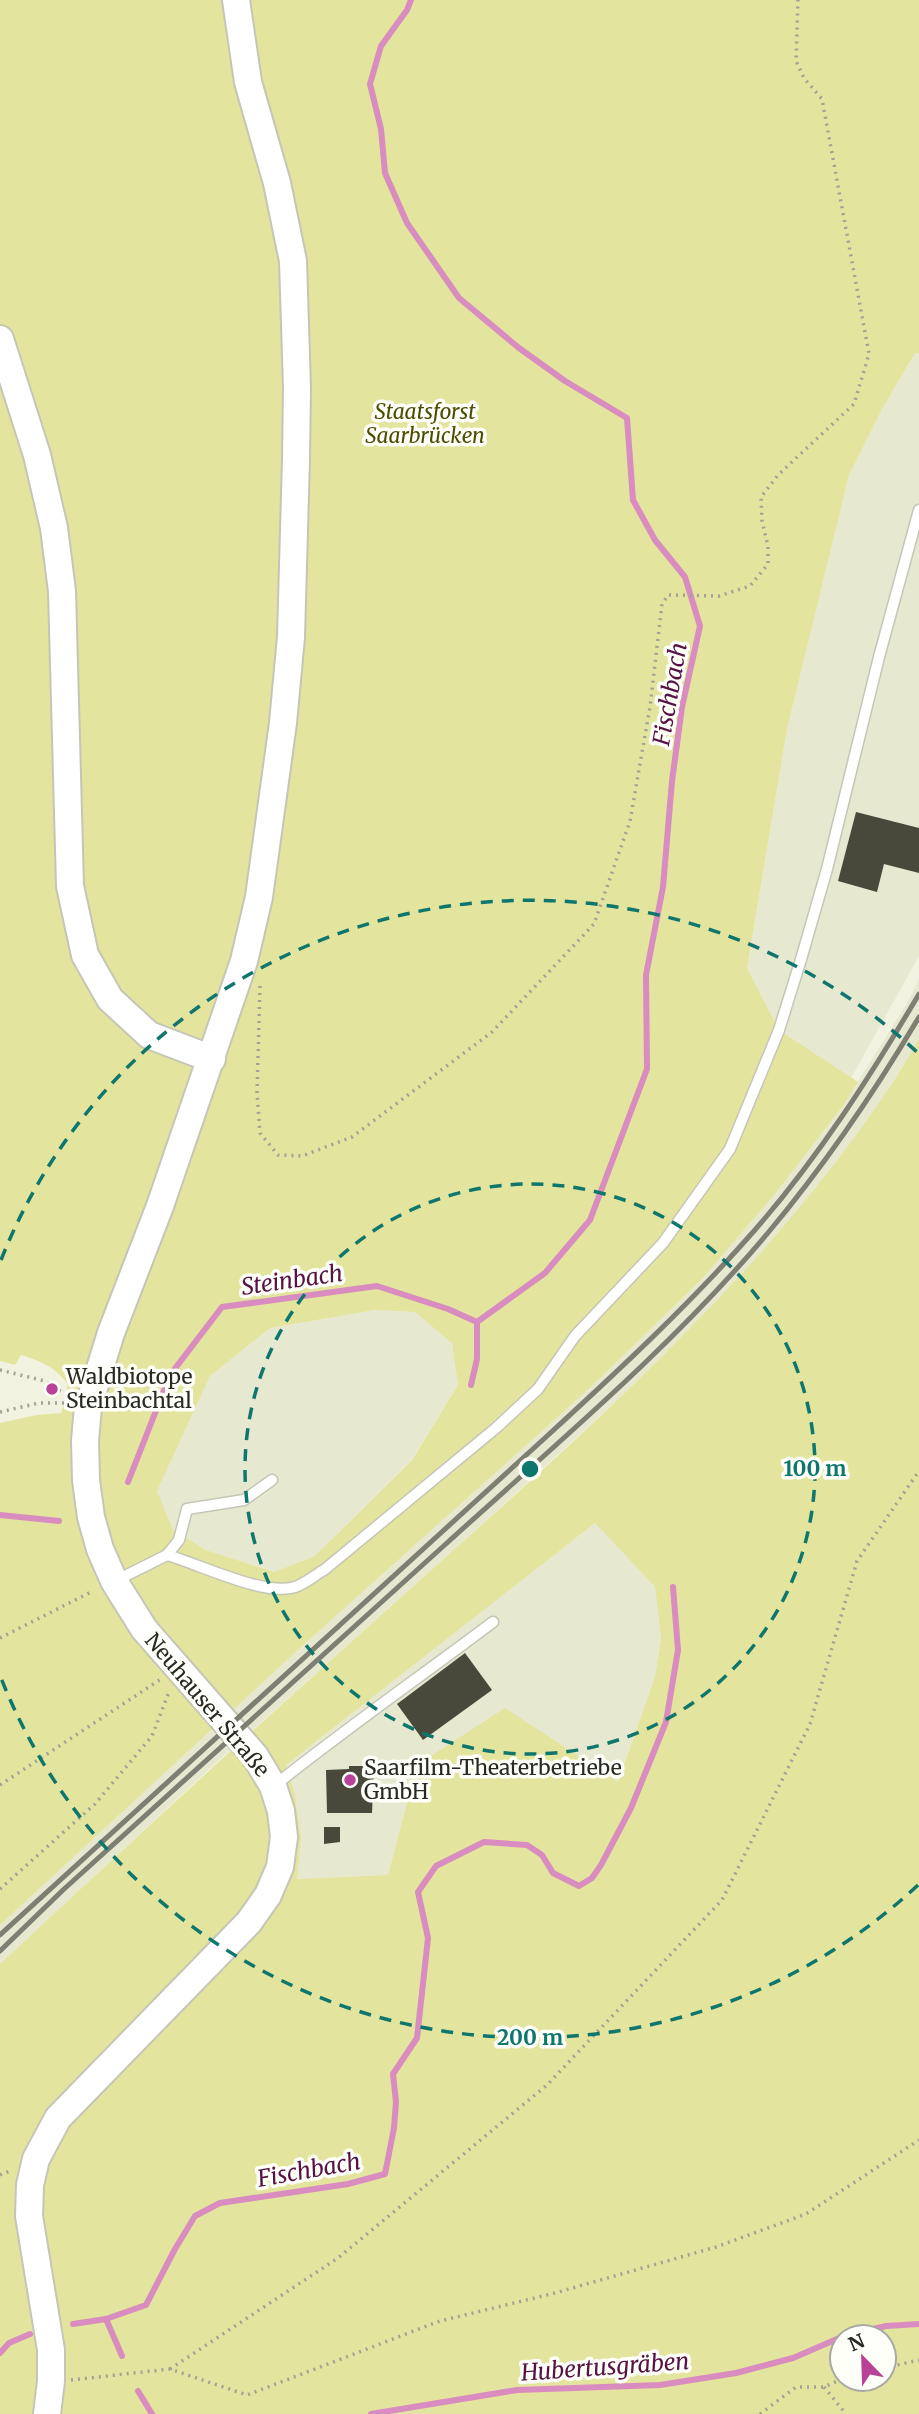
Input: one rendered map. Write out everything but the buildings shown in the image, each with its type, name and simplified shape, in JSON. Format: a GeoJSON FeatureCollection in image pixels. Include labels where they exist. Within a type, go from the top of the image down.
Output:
{"type":"FeatureCollection","features":[{"type":"Feature","properties":{"kind":"main road","name":"Neuhauser Straße"},"geometry":{"type":"LineString","coordinates":[[47,2414],[51,2350],[29,2216],[30,2185],[36,2159],[58,2118],[249,1922],[268,1895],[280,1867],[284,1837],[281,1811],[273,1786],[255,1756],[144,1629],[114,1581],[100,1549],[91,1517],[86,1467],[88,1407],[111,1333],[160,1206],[240,973],[258,897],[283,723],[291,637],[297,388],[293,261],[277,183],[248,82],[236,0]]}},
{"type":"Feature","properties":{"kind":"main road"},"geometry":{"type":"LineString","coordinates":[[0,339],[37,455],[54,528],[62,591],[70,886],[85,955],[110,999],[149,1035],[212,1059]]}},
{"type":"Feature","properties":{"kind":"lane"},"geometry":{"type":"LineString","coordinates":[[167,1555],[230,1577],[276,1589],[295,1587],[324,1570],[496,1428],[537,1389],[575,1336],[663,1243],[730,1149],[779,1030],[827,869],[879,657],[919,510]]}},
{"type":"Feature","properties":{"kind":"lane"},"geometry":{"type":"LineString","coordinates":[[114,1581],[167,1555],[179,1539],[187,1509],[244,1500],[272,1480]]}},
{"type":"Feature","properties":{"kind":"lane"},"geometry":{"type":"LineString","coordinates":[[273,1786],[493,1622]]}},
{"type":"Feature","properties":{"kind":"path"},"geometry":{"type":"LineString","coordinates":[[240,973],[261,978],[257,1093],[260,1133],[278,1155],[302,1156],[352,1137],[492,1032],[594,924],[629,821],[650,707],[662,604],[668,595],[719,596],[750,586],[768,564],[761,497],[778,475],[854,404],[869,354],[822,99],[804,78],[796,61],[798,0]]}},
{"type":"Feature","properties":{"kind":"path"},"geometry":{"type":"LineString","coordinates":[[0,1370],[45,1381],[88,1407]]}},
{"type":"Feature","properties":{"kind":"path"},"geometry":{"type":"LineString","coordinates":[[0,1412],[39,1403],[65,1403],[88,1407]]}},
{"type":"Feature","properties":{"kind":"path"},"geometry":{"type":"LineString","coordinates":[[170,2368],[338,2258],[547,2085],[722,1900],[810,1724],[857,1561],[919,1471]]}},
{"type":"Feature","properties":{"kind":"path"},"geometry":{"type":"LineString","coordinates":[[0,1638],[86,1594]]}},
{"type":"Feature","properties":{"kind":"path"},"geometry":{"type":"LineString","coordinates":[[0,1785],[177,1667]]}},
{"type":"Feature","properties":{"kind":"path"},"geometry":{"type":"LineString","coordinates":[[0,1889],[95,1804],[152,1737],[177,1667]]}},
{"type":"Feature","properties":{"kind":"path"},"geometry":{"type":"LineString","coordinates":[[69,2380],[170,2368],[247,2395],[440,2321],[555,2293],[716,2247],[806,2214],[919,2140]]}},
{"type":"Feature","properties":{"kind":"path"},"geometry":{"type":"LineString","coordinates":[[898,2365],[919,2360]]}},
{"type":"Feature","properties":{"kind":"path"},"geometry":{"type":"LineString","coordinates":[[760,2414],[796,2387],[828,2385]]}},
{"type":"Feature","properties":{"kind":"path"},"geometry":{"type":"LineString","coordinates":[[824,2387],[846,2414]]}},
{"type":"Feature","properties":{"kind":"shaded area"},"geometry":{"type":"Polygon","coordinates":[[[915,353],[919,353],[919,956],[851,1078],[779,1030],[747,968],[787,729],[849,475],[882,409],[915,353]]]}},
{"type":"Feature","properties":{"kind":"shaded area"},"geometry":{"type":"Polygon","coordinates":[[[919,979],[919,1039],[883,1099],[814,1191],[736,1283],[652,1368],[207,1771],[0,1964],[0,1925],[299,1649],[591,1387],[702,1279],[775,1194],[843,1106],[919,979]]]}},
{"type":"Feature","properties":{"kind":"shaded area"},"geometry":{"type":"Polygon","coordinates":[[[375,1310],[415,1312],[452,1342],[458,1385],[412,1459],[315,1556],[274,1572],[206,1550],[172,1530],[157,1491],[210,1376],[270,1328],[375,1310]]]}},
{"type":"Feature","properties":{"kind":"shaded area"},"geometry":{"type":"Polygon","coordinates":[[[595,1523],[655,1587],[661,1639],[655,1677],[618,1782],[569,1751],[417,1765],[388,1875],[296,1879],[301,1837],[295,1795],[286,1765],[595,1523]]]}},
{"type":"Feature","properties":{"kind":"green space","name":"Staatsforst Saarbrücken"},"geometry":{"type":"Polygon","coordinates":[[[0,0],[919,0],[919,353],[915,353],[882,409],[849,475],[787,729],[747,968],[779,1030],[858,1082],[843,1106],[775,1194],[702,1279],[591,1387],[299,1649],[0,1925],[0,1423],[61,1413],[67,1395],[67,1383],[52,1368],[28,1357],[21,1355],[15,1365],[0,1361],[0,0]],[[375,1310],[270,1328],[210,1376],[157,1491],[173,1530],[206,1550],[274,1572],[315,1556],[412,1460],[458,1385],[452,1343],[415,1312],[375,1310]]]}},
{"type":"Feature","properties":{"kind":"green space"},"geometry":{"type":"Polygon","coordinates":[[[919,1039],[919,2414],[0,2414],[0,1964],[604,1413],[722,1295],[778,1232],[831,1168],[886,1093],[919,1039]],[[595,1523],[286,1765],[295,1795],[301,1837],[297,1879],[388,1875],[417,1765],[505,1708],[618,1782],[655,1677],[661,1639],[655,1587],[595,1523]]]}},
{"type":"Feature","properties":{"kind":"waterway","name":"Fischbach"},"geometry":{"type":"LineString","coordinates":[[411,0],[407,10],[381,46],[370,84],[381,129],[385,173],[407,223],[459,298],[519,348],[565,381],[627,418],[633,500],[655,540],[685,577],[700,626],[682,707],[672,781],[663,887],[646,975],[647,1069],[590,1220],[545,1273],[477,1322],[477,1359],[471,1385]]}},
{"type":"Feature","properties":{"kind":"waterway","name":"Steinbach"},"geometry":{"type":"LineString","coordinates":[[128,1482],[170,1375],[222,1307],[377,1286],[448,1309],[477,1322]]}},
{"type":"Feature","properties":{"kind":"waterway","name":"Steinbach"},"geometry":{"type":"LineString","coordinates":[[0,1515],[59,1521]]}},
{"type":"Feature","properties":{"kind":"waterway","name":"Fischbach"},"geometry":{"type":"LineString","coordinates":[[73,2324],[106,2319],[146,2305],[195,2216],[220,2203],[348,2184],[385,2174],[394,2128],[396,2102],[393,2074],[417,2038],[428,1938],[418,1892],[436,1866],[484,1842],[527,1845],[542,1855],[553,1873],[579,1886],[592,1878],[631,1808],[666,1722],[678,1650],[673,1587]]}},
{"type":"Feature","properties":{"kind":"waterway","name":"Hubertusgräben"},"geometry":{"type":"LineString","coordinates":[[106,2319],[122,2356]]}},
{"type":"Feature","properties":{"kind":"waterway","name":"Hubertusgräben"},"geometry":{"type":"LineString","coordinates":[[371,2414],[517,2390],[660,2385],[736,2373],[793,2358],[844,2336],[886,2326],[919,2324]]}},
{"type":"Feature","properties":{"kind":"waterway","name":"Fischbach"},"geometry":{"type":"LineString","coordinates":[[0,2353],[9,2343],[30,2334]]}},
{"type":"Feature","properties":{"kind":"waterway","name":"Hubertusgräben"},"geometry":{"type":"LineString","coordinates":[[138,2391],[152,2414]]}},
{"type":"Feature","properties":{"kind":"railway"},"geometry":{"type":"LineString","coordinates":[[0,1935],[573,1412],[705,1285],[800,1175],[882,1056],[919,994]]}},
{"type":"Feature","properties":{"kind":"railway"},"geometry":{"type":"LineString","coordinates":[[0,1951],[63,1890],[572,1431],[692,1316],[767,1234],[808,1182],[866,1101],[919,1017]]}},
{"type":"Feature","properties":{"kind":"place","name":"Waldbiotope Steinbachtal"},"geometry":{"type":"Point","coordinates":[52,1389]}},
{"type":"Feature","properties":{"kind":"place","name":"Saarfilm-Theaterbetriebe GmbH"},"geometry":{"type":"Point","coordinates":[350,1780]}}]}
